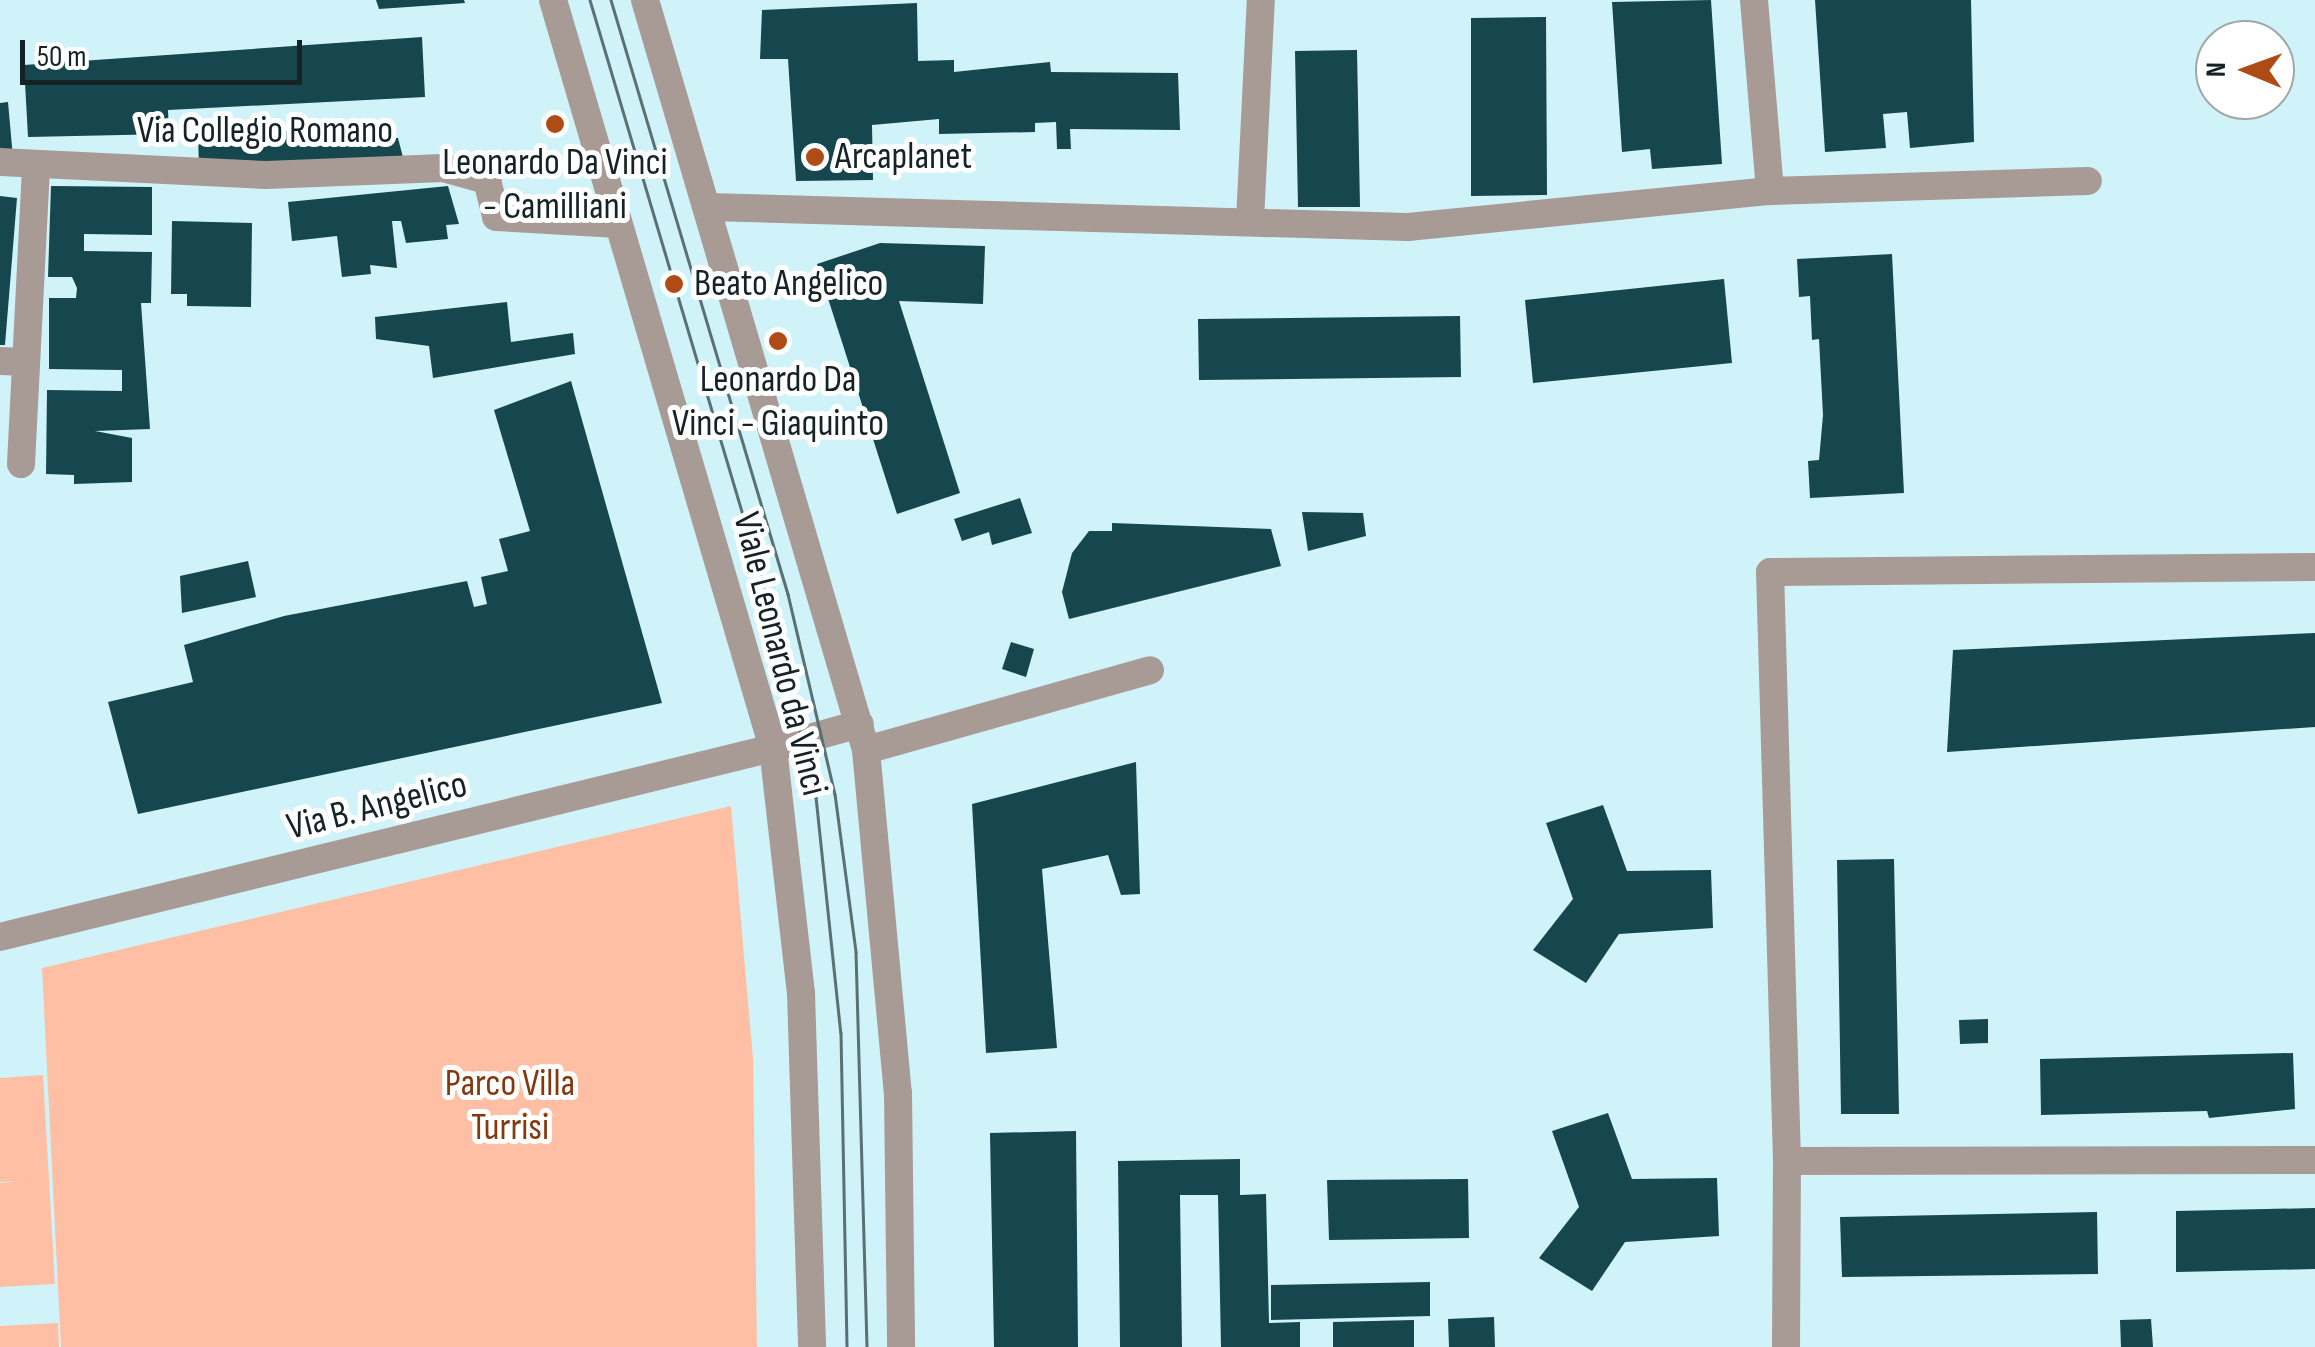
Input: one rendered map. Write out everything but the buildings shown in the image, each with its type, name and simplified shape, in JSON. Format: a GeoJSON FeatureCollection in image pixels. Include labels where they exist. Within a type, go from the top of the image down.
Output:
{"type":"FeatureCollection","features":[{"type":"Feature","properties":{"kind":"street","name":"Viale Leonardo da Vinci"},"geometry":{"type":"LineString","coordinates":[[553,0],[772,748],[802,1011],[812,1347]]}},
{"type":"Feature","properties":{"kind":"street","name":"Viale Leonardo da Vinci"},"geometry":{"type":"LineString","coordinates":[[645,0],[863,737],[897,1075],[901,1347]]}},
{"type":"Feature","properties":{"kind":"street"},"geometry":{"type":"LineString","coordinates":[[1250,220],[1261,0]]}},
{"type":"Feature","properties":{"kind":"street"},"geometry":{"type":"LineString","coordinates":[[1754,0],[1770,192]]}},
{"type":"Feature","properties":{"kind":"street","name":"Via Collegio Romano"},"geometry":{"type":"LineString","coordinates":[[0,162],[266,175],[443,168],[487,180],[496,217],[618,224]]}},
{"type":"Feature","properties":{"kind":"street"},"geometry":{"type":"LineString","coordinates":[[21,464],[13,362],[36,165]]}},
{"type":"Feature","properties":{"kind":"street"},"geometry":{"type":"LineString","coordinates":[[708,207],[1408,227],[1770,192],[2088,181]]}},
{"type":"Feature","properties":{"kind":"street"},"geometry":{"type":"LineString","coordinates":[[1786,1347],[1787,1161],[1770,572],[2315,567]]}},
{"type":"Feature","properties":{"kind":"street","name":"Via B. Angelico"},"geometry":{"type":"LineString","coordinates":[[0,937],[772,748],[863,737],[1150,670]]}},
{"type":"Feature","properties":{"kind":"street"},"geometry":{"type":"LineString","coordinates":[[1787,1161],[2315,1160]]}},
{"type":"Feature","properties":{"kind":"green space","name":"Parco Villa Turrisi"},"geometry":{"type":"Polygon","coordinates":[[[731,806],[753,1059],[757,1347],[61,1347],[42,968],[731,806]]]}},
{"type":"Feature","properties":{"kind":"green space"},"geometry":{"type":"Polygon","coordinates":[[[43,1075],[55,1284],[0,1287],[0,1183],[21,1181],[0,1182],[0,1078],[43,1075]]]}},
{"type":"Feature","properties":{"kind":"green space"},"geometry":{"type":"Polygon","coordinates":[[[58,1323],[59,1347],[0,1347],[0,1326],[58,1323]]]}},
{"type":"Feature","properties":{"kind":"tram line"},"geometry":{"type":"LineString","coordinates":[[590,0],[768,599],[816,797],[841,1033],[847,1347]]}},
{"type":"Feature","properties":{"kind":"tram line"},"geometry":{"type":"LineString","coordinates":[[611,0],[788,594],[835,794],[856,952],[867,1347]]}},
{"type":"Feature","properties":{"kind":"place","name":"Leonardo Da Vinci - Camilliani"},"geometry":{"type":"Point","coordinates":[555,124]}},
{"type":"Feature","properties":{"kind":"place","name":"Arcaplanet"},"geometry":{"type":"Point","coordinates":[815,157]}},
{"type":"Feature","properties":{"kind":"place","name":"Beato Angelico"},"geometry":{"type":"Point","coordinates":[674,284]}},
{"type":"Feature","properties":{"kind":"place","name":"Leonardo Da Vinci - Giaquinto"},"geometry":{"type":"Point","coordinates":[778,341]}}]}
